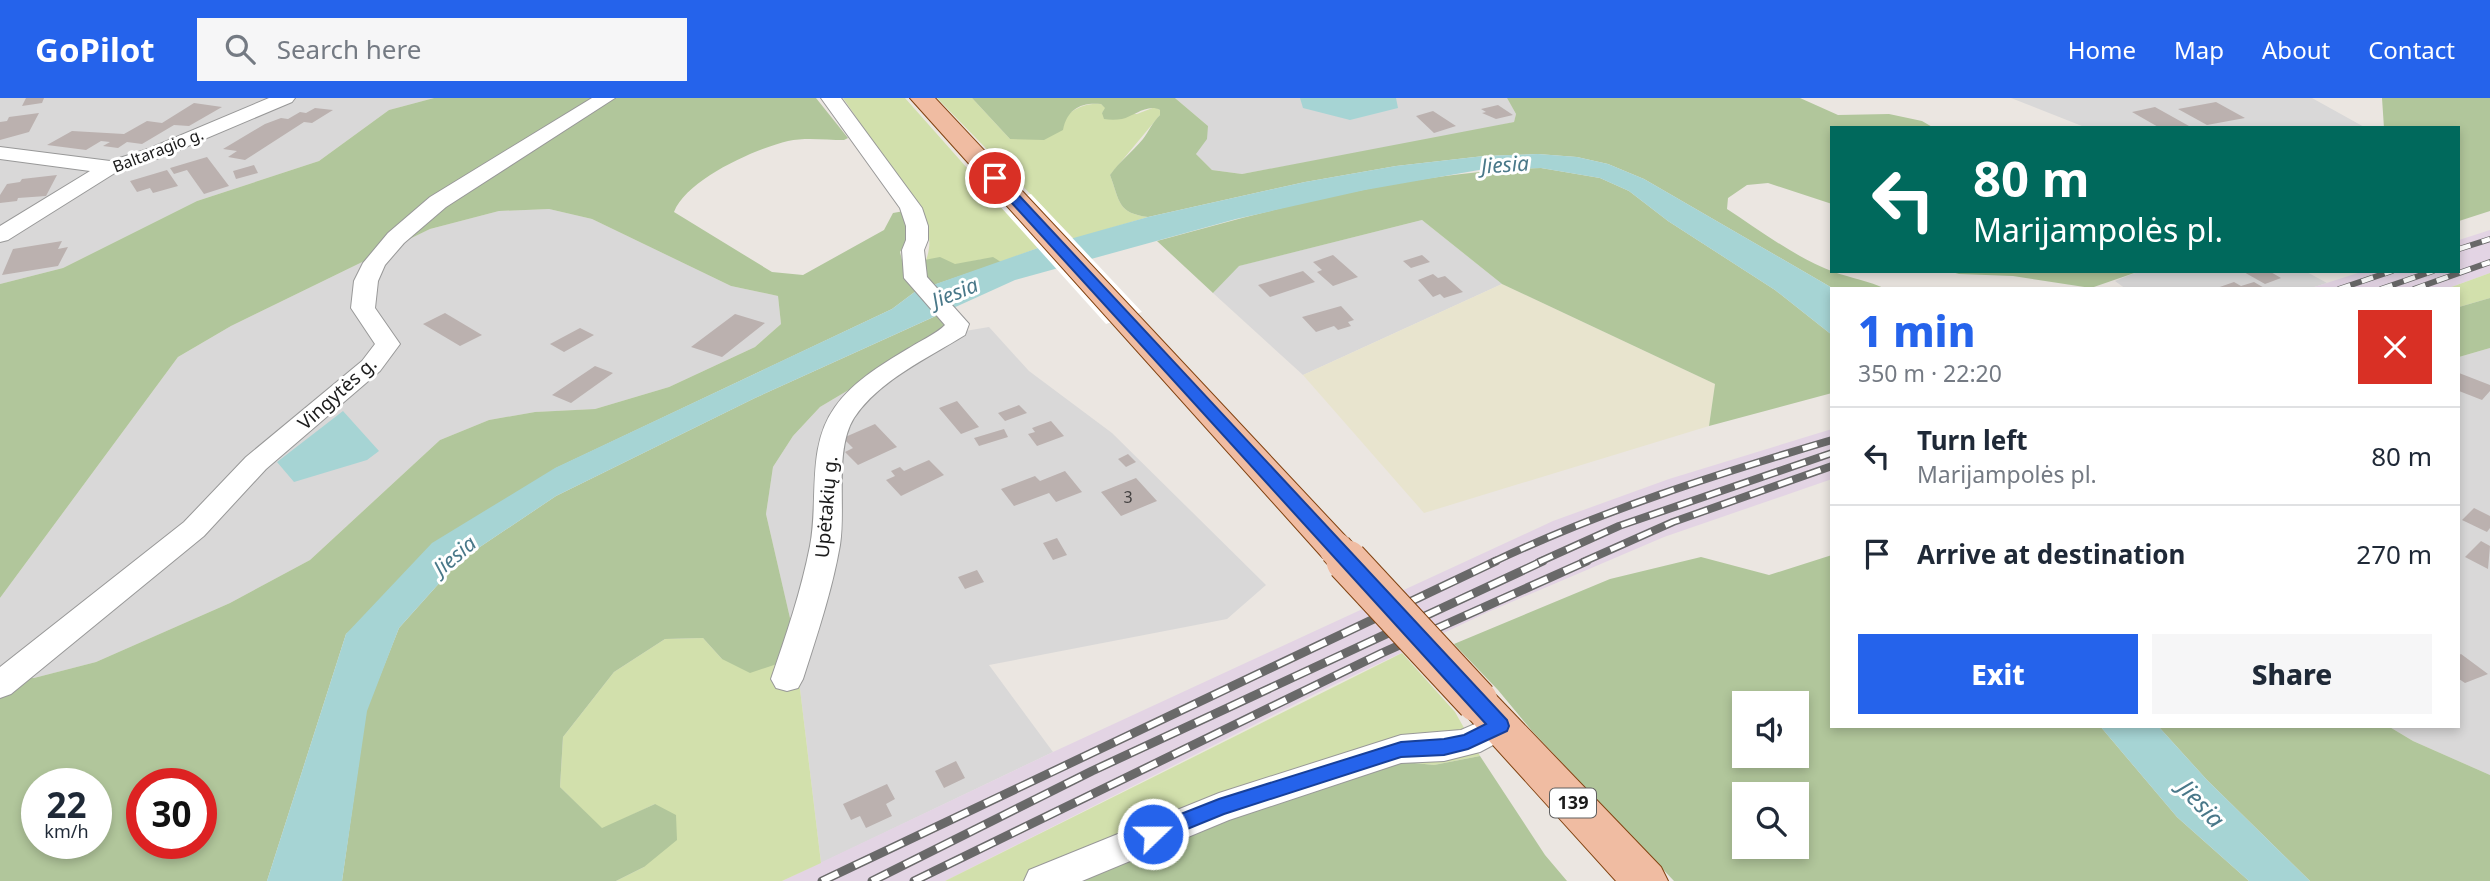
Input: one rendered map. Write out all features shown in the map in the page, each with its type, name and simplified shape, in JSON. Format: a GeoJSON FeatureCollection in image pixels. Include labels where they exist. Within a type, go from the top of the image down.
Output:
{"type":"FeatureCollection","features":[{"type":"Feature","properties":{"kind":"main road","name":"139"},"geometry":{"type":"LineString","coordinates":[[922,98],[1645,881]]}},
{"type":"Feature","properties":{"kind":"street","name":"Baltaragio g."},"geometry":{"type":"LineString","coordinates":[[0,234],[111,167],[155,153],[285,98]]}},
{"type":"Feature","properties":{"kind":"street","name":"Vingytės g."},"geometry":{"type":"LineString","coordinates":[[0,685],[194,529],[256,463],[371,366],[388,344],[363,307],[366,281],[374,263],[396,238],[438,202],[605,98]]}},
{"type":"Feature","properties":{"kind":"street","name":"Upėtakių g."},"geometry":{"type":"LineString","coordinates":[[786,679],[824,558],[829,520],[828,457],[837,424],[863,393],[889,372],[956,330],[957,324],[916,278],[913,250],[918,240],[917,226],[911,208],[831,98]]}},
{"type":"Feature","properties":{"kind":"street"},"geometry":{"type":"LineString","coordinates":[[0,153],[111,167]]}},
{"type":"Feature","properties":{"kind":"street"},"geometry":{"type":"LineString","coordinates":[[1042,881],[1219,808],[1401,749],[1444,747],[1468,741],[1488,713]]}},
{"type":"Feature","properties":{"kind":"shaded area"},"geometry":{"type":"Polygon","coordinates":[[[0,98],[434,98],[389,110],[319,161],[197,201],[63,268],[0,284],[0,98]]]}},
{"type":"Feature","properties":{"kind":"shaded area"},"geometry":{"type":"Polygon","coordinates":[[[1175,98],[1507,98],[1516,114],[1514,122],[1458,135],[1242,174],[1212,170],[1196,154],[1208,126],[1175,98]]]}},
{"type":"Feature","properties":{"kind":"shaded area"},"geometry":{"type":"Polygon","coordinates":[[[2011,98],[2312,98],[2362,126],[2082,126],[2011,98]]]}},
{"type":"Feature","properties":{"kind":"shaded area"},"geometry":{"type":"Polygon","coordinates":[[[549,209],[592,219],[731,286],[778,296],[781,324],[755,347],[669,387],[595,409],[535,412],[489,420],[440,440],[310,560],[230,603],[96,662],[34,678],[0,676],[0,598],[178,357],[231,326],[430,229],[499,211],[549,209]]]}},
{"type":"Feature","properties":{"kind":"shaded area"},"geometry":{"type":"Polygon","coordinates":[[[1422,220],[1502,284],[1303,375],[1213,293],[1238,266],[1422,220]]]}},
{"type":"Feature","properties":{"kind":"shaded area"},"geometry":{"type":"Polygon","coordinates":[[[2490,230],[2490,273],[2452,287],[2314,287],[2358,273],[2460,273],[2460,240],[2490,230]]]}},
{"type":"Feature","properties":{"kind":"shaded area"},"geometry":{"type":"Polygon","coordinates":[[[2135,273],[2309,273],[2327,283],[2314,287],[2123,287],[2115,281],[2135,273]]]}},
{"type":"Feature","properties":{"kind":"shaded area"},"geometry":{"type":"Polygon","coordinates":[[[1502,284],[1715,384],[1709,426],[1424,513],[1303,375],[1502,284]]]}},
{"type":"Feature","properties":{"kind":"shaded area"},"geometry":{"type":"Polygon","coordinates":[[[989,327],[1029,371],[1112,433],[1266,585],[1227,619],[989,665],[1053,752],[821,863],[793,631],[766,514],[773,467],[793,436],[820,407],[941,335],[989,327]]]}},
{"type":"Feature","properties":{"kind":"shaded area"},"geometry":{"type":"Polygon","coordinates":[[[2490,348],[2490,775],[2413,741],[2391,728],[2460,728],[2460,357],[2490,348]]]}},
{"type":"Feature","properties":{"kind":"shaded area"},"geometry":{"type":"Polygon","coordinates":[[[1830,430],[1830,480],[1664,537],[1488,612],[1325,689],[945,881],[782,881],[1053,752],[1553,521],[1669,479],[1830,430]]]}},
{"type":"Feature","properties":{"kind":"green space"},"geometry":{"type":"Polygon","coordinates":[[[434,98],[816,98],[848,138],[795,140],[741,158],[693,188],[674,212],[772,272],[803,275],[884,230],[893,213],[904,211],[906,242],[900,252],[903,264],[940,257],[955,264],[993,257],[1001,262],[916,291],[892,309],[556,468],[346,634],[267,881],[0,881],[0,676],[34,678],[96,662],[230,603],[310,560],[440,440],[489,420],[535,412],[595,409],[669,387],[755,347],[781,324],[778,296],[731,286],[592,219],[549,209],[499,211],[430,229],[231,326],[178,357],[0,598],[0,284],[63,268],[197,201],[319,161],[389,110],[434,98]]]}},
{"type":"Feature","properties":{"kind":"green space"},"geometry":{"type":"Polygon","coordinates":[[[843,98],[905,98],[1038,248],[1001,262],[985,259],[957,264],[937,259],[926,260],[928,230],[921,212],[843,98]]]}},
{"type":"Feature","properties":{"kind":"green space"},"geometry":{"type":"Polygon","coordinates":[[[937,98],[972,98],[1010,139],[1044,139],[1062,119],[1076,109],[1091,104],[1101,104],[1106,108],[1102,113],[1137,114],[1155,107],[1160,110],[1160,115],[1110,175],[1118,199],[1125,209],[1148,217],[1074,239],[937,98]]]}},
{"type":"Feature","properties":{"kind":"green space"},"geometry":{"type":"Polygon","coordinates":[[[972,98],[1175,98],[1208,126],[1207,139],[1196,154],[1212,170],[1242,174],[1514,122],[1516,114],[1507,98],[1800,98],[1838,115],[1889,114],[1922,121],[1931,126],[1830,126],[1830,203],[1768,183],[1747,185],[1728,198],[1727,209],[1793,252],[1830,270],[1830,273],[1881,287],[1831,287],[1644,179],[1608,164],[1577,157],[1538,154],[1484,156],[1396,166],[1305,182],[1148,217],[1125,209],[1118,199],[1110,175],[1143,139],[1160,115],[1160,110],[1151,108],[1122,119],[1108,120],[1104,119],[1102,113],[1105,108],[1101,104],[1087,104],[1072,112],[1063,130],[1044,140],[1010,139],[972,98]]]}},
{"type":"Feature","properties":{"kind":"green space"},"geometry":{"type":"Polygon","coordinates":[[[2382,98],[2490,98],[2490,211],[2460,221],[2460,126],[2384,126],[2382,98]]]}},
{"type":"Feature","properties":{"kind":"green space"},"geometry":{"type":"Polygon","coordinates":[[[1541,168],[1600,178],[1629,191],[1668,221],[1775,290],[1830,333],[1830,394],[1709,426],[1715,384],[1502,284],[1422,220],[1239,266],[1213,293],[1157,241],[1347,193],[1444,176],[1541,168]]]}},
{"type":"Feature","properties":{"kind":"green space"},"geometry":{"type":"Polygon","coordinates":[[[1955,273],[2134,273],[2094,287],[2013,276],[1955,273]]]}},
{"type":"Feature","properties":{"kind":"green space"},"geometry":{"type":"Polygon","coordinates":[[[2490,273],[2490,298],[2460,307],[2460,287],[2452,287],[2490,273]]]}},
{"type":"Feature","properties":{"kind":"green space"},"geometry":{"type":"Polygon","coordinates":[[[2490,298],[2490,348],[2460,357],[2460,307],[2490,298]]]}},
{"type":"Feature","properties":{"kind":"green space"},"geometry":{"type":"Polygon","coordinates":[[[938,315],[946,321],[941,335],[820,407],[793,436],[773,467],[766,514],[793,631],[777,664],[750,673],[722,659],[703,638],[665,639],[614,672],[563,737],[560,787],[602,828],[655,804],[676,815],[677,840],[644,867],[616,881],[342,881],[366,711],[399,628],[459,561],[556,496],[755,398],[938,315]]]}},
{"type":"Feature","properties":{"kind":"green space"},"geometry":{"type":"Polygon","coordinates":[[[1830,556],[1830,728],[2102,728],[2177,817],[2249,881],[1674,881],[1454,644],[1610,579],[1701,557],[1769,575],[1830,556]]]}},
{"type":"Feature","properties":{"kind":"green space"},"geometry":{"type":"Polygon","coordinates":[[[793,631],[821,863],[782,881],[616,881],[644,867],[655,804],[602,829],[560,787],[563,737],[614,672],[665,639],[703,638],[722,659],[793,631]]]}},
{"type":"Feature","properties":{"kind":"green space"},"geometry":{"type":"Polygon","coordinates":[[[1402,653],[1455,712],[1480,756],[1434,765],[1395,761],[1075,881],[945,881],[1402,653]]]}},
{"type":"Feature","properties":{"kind":"green space"},"geometry":{"type":"Polygon","coordinates":[[[2160,728],[2391,728],[2413,741],[2490,775],[2490,881],[2310,881],[2207,780],[2160,728]]]}},
{"type":"Feature","properties":{"kind":"green space"},"geometry":{"type":"Polygon","coordinates":[[[1480,756],[1545,855],[1567,881],[1075,881],[1220,820],[1395,761],[1434,765],[1480,756]]]}},
{"type":"Feature","properties":{"kind":"water"},"geometry":{"type":"Polygon","coordinates":[[[1300,98],[1396,98],[1398,108],[1350,120],[1303,108],[1300,98]]]}},
{"type":"Feature","properties":{"kind":"water","name":"Jiesia"},"geometry":{"type":"Polygon","coordinates":[[[1538,154],[1577,157],[1608,164],[1644,179],[1831,287],[1830,333],[1775,290],[1668,221],[1629,191],[1600,178],[1541,168],[1479,170],[1365,190],[1236,219],[1015,280],[755,398],[556,496],[459,561],[399,628],[367,711],[342,881],[267,881],[346,634],[432,543],[555,468],[892,309],[916,291],[1038,248],[1148,217],[1305,182],[1396,166],[1484,156],[1538,154]]]}},
{"type":"Feature","properties":{"kind":"water"},"geometry":{"type":"Polygon","coordinates":[[[343,411],[379,451],[367,460],[294,482],[277,462],[343,411]]]}},
{"type":"Feature","properties":{"kind":"water","name":"Jiesia"},"geometry":{"type":"Polygon","coordinates":[[[2102,728],[2160,728],[2207,780],[2310,881],[2249,881],[2177,817],[2102,728]]]}},
{"type":"Feature","properties":{"kind":"pier"},"geometry":{"type":"Polygon","coordinates":[[[1031,194],[1142,312],[1106,324],[998,204],[1031,194]]]}},
{"type":"Feature","properties":{"kind":"building"},"geometry":{"type":"Polygon","coordinates":[[[26,98],[44,98],[42,103],[22,106],[26,98]]]}},
{"type":"Feature","properties":{"kind":"building"},"geometry":{"type":"Polygon","coordinates":[[[2216,102],[2245,118],[2207,125],[2178,109],[2216,102]]]}},
{"type":"Feature","properties":{"kind":"building"},"geometry":{"type":"Polygon","coordinates":[[[194,103],[222,107],[189,126],[174,125],[142,144],[127,142],[118,148],[103,146],[110,142],[101,141],[86,150],[47,145],[72,131],[124,134],[147,121],[162,123],[194,103]]]}},
{"type":"Feature","properties":{"kind":"building"},"geometry":{"type":"Polygon","coordinates":[[[1498,105],[1513,115],[1496,119],[1482,113],[1486,112],[1481,109],[1498,105]]]}},
{"type":"Feature","properties":{"kind":"building"},"geometry":{"type":"Polygon","coordinates":[[[2155,107],[2189,126],[2156,126],[2132,112],[2155,107]]]}},
{"type":"Feature","properties":{"kind":"building"},"geometry":{"type":"Polygon","coordinates":[[[315,108],[333,110],[312,123],[304,122],[245,160],[228,157],[237,151],[223,149],[265,124],[281,118],[288,119],[315,108]]]}},
{"type":"Feature","properties":{"kind":"building"},"geometry":{"type":"Polygon","coordinates":[[[1433,111],[1456,126],[1434,133],[1416,116],[1433,111]]]}},
{"type":"Feature","properties":{"kind":"building"},"geometry":{"type":"Polygon","coordinates":[[[39,113],[29,132],[0,140],[0,122],[7,121],[9,117],[39,113]]]}},
{"type":"Feature","properties":{"kind":"building"},"geometry":{"type":"Polygon","coordinates":[[[207,157],[229,186],[204,194],[187,170],[174,174],[170,168],[207,157]]]}},
{"type":"Feature","properties":{"kind":"building"},"geometry":{"type":"Polygon","coordinates":[[[254,165],[258,173],[236,179],[233,171],[254,165]]]}},
{"type":"Feature","properties":{"kind":"building"},"geometry":{"type":"Polygon","coordinates":[[[167,170],[178,186],[153,193],[150,188],[137,192],[130,181],[167,170]]]}},
{"type":"Feature","properties":{"kind":"building"},"geometry":{"type":"Polygon","coordinates":[[[57,175],[46,196],[18,198],[17,201],[0,203],[0,195],[7,184],[20,182],[22,179],[57,175]]]}},
{"type":"Feature","properties":{"kind":"building"},"geometry":{"type":"Polygon","coordinates":[[[62,241],[58,249],[68,247],[58,266],[2,275],[13,249],[62,241]]]}},
{"type":"Feature","properties":{"kind":"building"},"geometry":{"type":"Polygon","coordinates":[[[1333,255],[1358,277],[1333,286],[1317,272],[1322,270],[1313,262],[1333,255]]]}},
{"type":"Feature","properties":{"kind":"building"},"geometry":{"type":"Polygon","coordinates":[[[1422,255],[1430,262],[1411,268],[1403,261],[1422,255]]]}},
{"type":"Feature","properties":{"kind":"building"},"geometry":{"type":"Polygon","coordinates":[[[1303,271],[1315,282],[1270,297],[1258,285],[1303,271]]]}},
{"type":"Feature","properties":{"kind":"building"},"geometry":{"type":"Polygon","coordinates":[[[2246,273],[2272,273],[2281,278],[2265,284],[2246,273]]]}},
{"type":"Feature","properties":{"kind":"building"},"geometry":{"type":"Polygon","coordinates":[[[1433,274],[1438,278],[1445,276],[1463,292],[1444,298],[1440,294],[1433,297],[1418,280],[1433,274]]]}},
{"type":"Feature","properties":{"kind":"building"},"geometry":{"type":"Polygon","coordinates":[[[2234,282],[2241,286],[2254,282],[2263,287],[2220,287],[2234,282]]]}},
{"type":"Feature","properties":{"kind":"building"},"geometry":{"type":"Polygon","coordinates":[[[1341,306],[1354,320],[1348,322],[1351,326],[1338,330],[1334,326],[1316,332],[1302,317],[1341,306]]]}},
{"type":"Feature","properties":{"kind":"building"},"geometry":{"type":"Polygon","coordinates":[[[445,313],[482,335],[460,346],[423,324],[445,313]]]}},
{"type":"Feature","properties":{"kind":"building"},"geometry":{"type":"Polygon","coordinates":[[[735,314],[765,323],[722,357],[691,347],[735,314]]]}},
{"type":"Feature","properties":{"kind":"building"},"geometry":{"type":"Polygon","coordinates":[[[580,328],[594,335],[564,352],[550,344],[580,328]]]}},
{"type":"Feature","properties":{"kind":"building"},"geometry":{"type":"Polygon","coordinates":[[[595,366],[613,373],[571,403],[552,395],[595,366]]]}},
{"type":"Feature","properties":{"kind":"building"},"geometry":{"type":"Polygon","coordinates":[[[2460,373],[2490,385],[2490,391],[2482,400],[2460,391],[2460,373]]]}},
{"type":"Feature","properties":{"kind":"building"},"geometry":{"type":"Polygon","coordinates":[[[957,401],[979,427],[961,434],[939,408],[957,401]]]}},
{"type":"Feature","properties":{"kind":"building"},"geometry":{"type":"Polygon","coordinates":[[[1019,405],[1027,413],[1005,421],[998,413],[1019,405]]]}},
{"type":"Feature","properties":{"kind":"building"},"geometry":{"type":"Polygon","coordinates":[[[1051,421],[1064,436],[1037,446],[1028,434],[1035,432],[1032,428],[1051,421]]]}},
{"type":"Feature","properties":{"kind":"building"},"geometry":{"type":"Polygon","coordinates":[[[875,424],[897,447],[858,465],[845,452],[853,448],[843,438],[875,424]]]}},
{"type":"Feature","properties":{"kind":"building"},"geometry":{"type":"Polygon","coordinates":[[[1004,429],[1008,437],[979,446],[974,438],[1004,429]]]}},
{"type":"Feature","properties":{"kind":"building"},"geometry":{"type":"Polygon","coordinates":[[[1128,454],[1136,462],[1126,467],[1118,459],[1128,454]]]}},
{"type":"Feature","properties":{"kind":"building"},"geometry":{"type":"Polygon","coordinates":[[[929,460],[944,475],[901,496],[886,480],[895,476],[891,471],[900,467],[904,471],[929,460]]]}},
{"type":"Feature","properties":{"kind":"building"},"geometry":{"type":"Polygon","coordinates":[[[1065,471],[1082,492],[1056,502],[1049,493],[1014,506],[1001,489],[1035,476],[1040,481],[1065,471]]]}},
{"type":"Feature","properties":{"kind":"building"},"geometry":{"type":"Polygon","coordinates":[[[1136,478],[1157,501],[1121,516],[1101,492],[1136,478]]]}},
{"type":"Feature","properties":{"kind":"building"},"geometry":{"type":"Polygon","coordinates":[[[2474,508],[2490,516],[2490,528],[2487,532],[2462,520],[2474,508]]]}},
{"type":"Feature","properties":{"kind":"building"},"geometry":{"type":"Polygon","coordinates":[[[1057,538],[1067,555],[1053,560],[1043,543],[1057,538]]]}},
{"type":"Feature","properties":{"kind":"building"},"geometry":{"type":"Polygon","coordinates":[[[2481,541],[2490,546],[2488,569],[2465,557],[2481,541]]]}},
{"type":"Feature","properties":{"kind":"building"},"geometry":{"type":"Polygon","coordinates":[[[977,570],[984,582],[965,589],[958,577],[977,570]]]}},
{"type":"Feature","properties":{"kind":"building"},"geometry":{"type":"Polygon","coordinates":[[[2460,654],[2488,674],[2465,683],[2460,680],[2460,654]]]}},
{"type":"Feature","properties":{"kind":"building"},"geometry":{"type":"Polygon","coordinates":[[[956,761],[965,778],[944,788],[935,771],[956,761]]]}},
{"type":"Feature","properties":{"kind":"building"},"geometry":{"type":"Polygon","coordinates":[[[887,784],[895,799],[886,804],[892,816],[866,828],[860,816],[851,820],[843,804],[887,784]]]}},
{"type":"Feature","properties":{"kind":"railway"},"geometry":{"type":"LineString","coordinates":[[2460,249],[2490,239]]}},
{"type":"Feature","properties":{"kind":"railway"},"geometry":{"type":"LineString","coordinates":[[2460,273],[2490,262]]}},
{"type":"Feature","properties":{"kind":"railway"},"geometry":{"type":"LineString","coordinates":[[2345,287],[2386,273]]}},
{"type":"Feature","properties":{"kind":"railway"},"geometry":{"type":"LineString","coordinates":[[2387,287],[2427,273]]}},
{"type":"Feature","properties":{"kind":"railway"},"geometry":{"type":"LineString","coordinates":[[2420,287],[2459,273]]}},
{"type":"Feature","properties":{"kind":"railway"},"geometry":{"type":"LineString","coordinates":[[1493,562],[1575,526],[1660,495],[1830,441]]}},
{"type":"Feature","properties":{"kind":"railway"},"geometry":{"type":"LineString","coordinates":[[1539,562],[1619,526],[1830,454]]}},
{"type":"Feature","properties":{"kind":"railway"},"geometry":{"type":"LineString","coordinates":[[1583,562],[1673,522],[1830,467]]}},
{"type":"Feature","properties":{"kind":"railway"},"geometry":{"type":"LineString","coordinates":[[822,881],[1496,561]]}},
{"type":"Feature","properties":{"kind":"railway"},"geometry":{"type":"LineString","coordinates":[[872,881],[1092,771],[1543,561]]}},
{"type":"Feature","properties":{"kind":"railway"},"geometry":{"type":"LineString","coordinates":[[914,881],[1382,653],[1587,561]]}},
{"type":"Feature","properties":{"kind":"route"},"geometry":{"type":"LineString","coordinates":[[995,178],[1500,726],[1468,741],[1444,747],[1401,749],[1219,808],[1153,834]]}}]}
